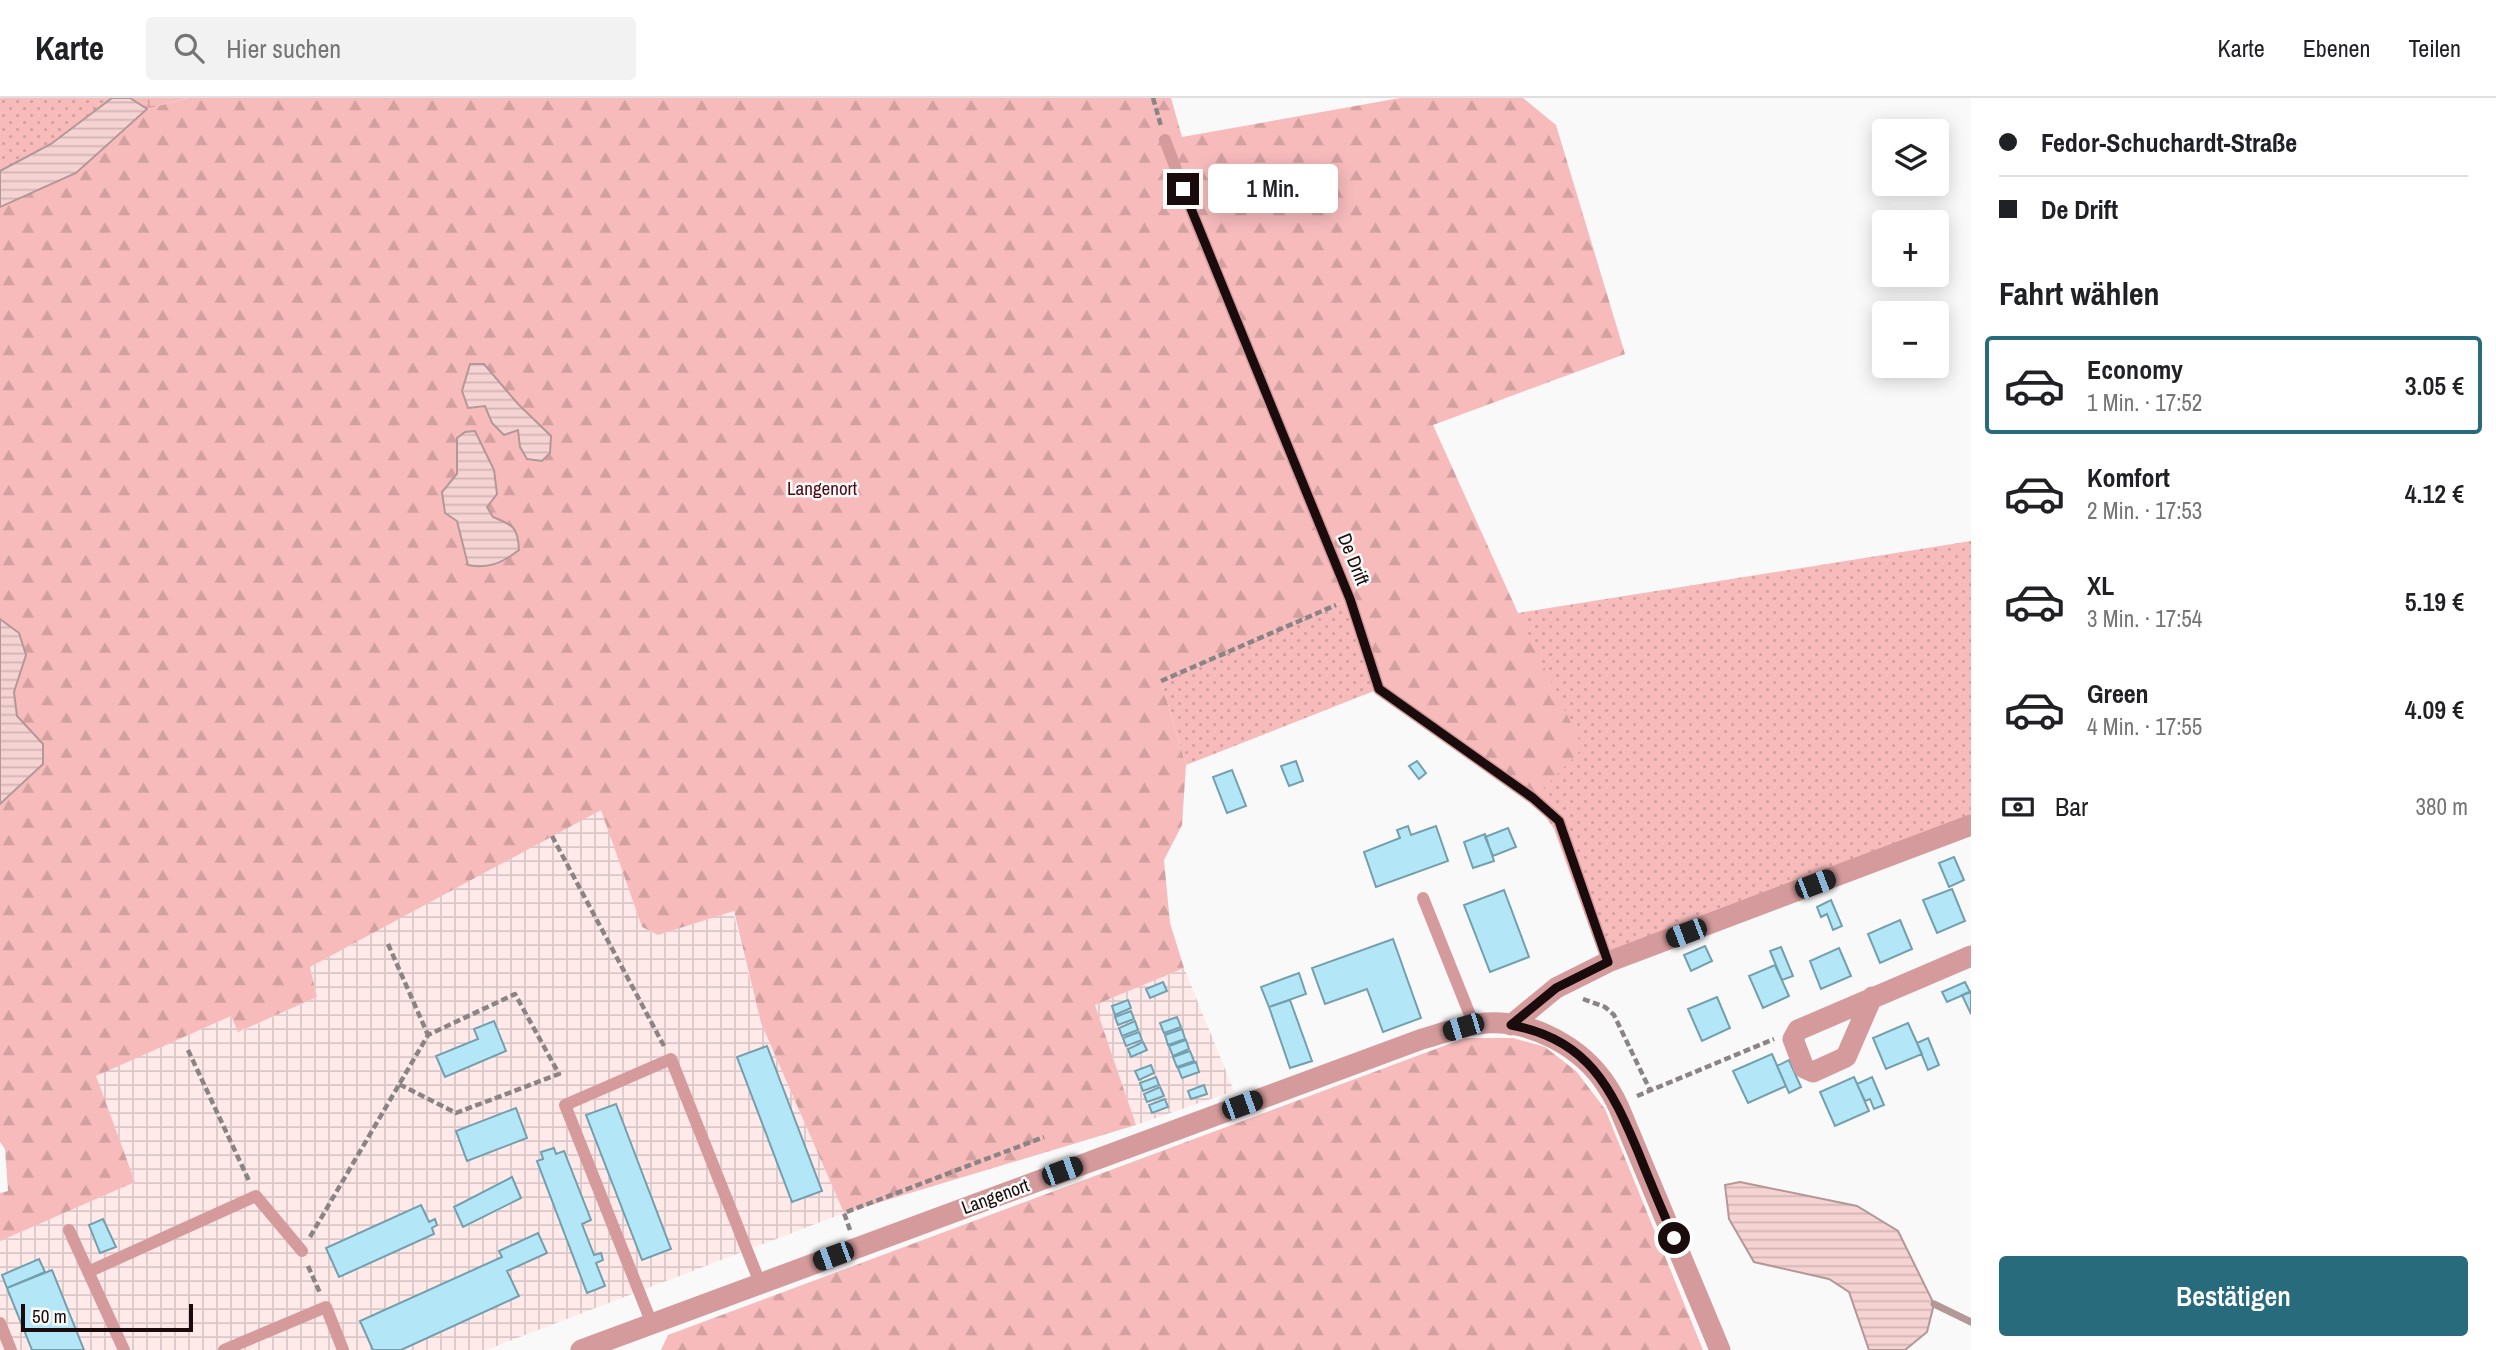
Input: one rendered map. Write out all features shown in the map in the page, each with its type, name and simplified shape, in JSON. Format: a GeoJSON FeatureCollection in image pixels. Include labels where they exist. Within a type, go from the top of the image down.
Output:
{"type":"FeatureCollection","features":[{"type":"Feature","properties":{"kind":"street"},"geometry":{"type":"LineString","coordinates":[[1720,1350],[1628,1127],[1607,1085],[1585,1060],[1560,1041],[1521,1027],[1556,988],[1608,962],[1971,825]]}},
{"type":"Feature","properties":{"kind":"street"},"geometry":{"type":"LineString","coordinates":[[1872,997],[1846,1057],[1813,1072],[1804,1068],[1793,1040],[1798,1030],[1872,997],[1971,956]]}},
{"type":"Feature","properties":{"kind":"street","name":"Langenort"},"geometry":{"type":"LineString","coordinates":[[582,1350],[1422,1039],[1488,1023],[1521,1027]]}},
{"type":"Feature","properties":{"kind":"lane","name":"De Drift"},"geometry":{"type":"LineString","coordinates":[[1165,140],[1192,214],[1350,599],[1379,689],[1533,798],[1559,821],[1608,962]]}},
{"type":"Feature","properties":{"kind":"lane"},"geometry":{"type":"LineString","coordinates":[[1423,898],[1474,1025]]}},
{"type":"Feature","properties":{"kind":"lane"},"geometry":{"type":"LineString","coordinates":[[652,1324],[565,1105],[671,1059],[760,1283]]}},
{"type":"Feature","properties":{"kind":"lane"},"geometry":{"type":"LineString","coordinates":[[88,1272],[256,1196],[302,1251]]}},
{"type":"Feature","properties":{"kind":"lane"},"geometry":{"type":"LineString","coordinates":[[69,1230],[124,1350]]}},
{"type":"Feature","properties":{"kind":"lane"},"geometry":{"type":"LineString","coordinates":[[224,1350],[326,1307],[343,1350]]}},
{"type":"Feature","properties":{"kind":"lane"},"geometry":{"type":"LineString","coordinates":[[0,1324],[11,1350]]}},
{"type":"Feature","properties":{"kind":"path"},"geometry":{"type":"LineString","coordinates":[[1153,98],[1165,140]]}},
{"type":"Feature","properties":{"kind":"path"},"geometry":{"type":"LineString","coordinates":[[1161,681],[1350,599]]}},
{"type":"Feature","properties":{"kind":"path"},"geometry":{"type":"LineString","coordinates":[[552,836],[671,1059]]}},
{"type":"Feature","properties":{"kind":"path"},"geometry":{"type":"LineString","coordinates":[[388,944],[428,1035]]}},
{"type":"Feature","properties":{"kind":"path"},"geometry":{"type":"LineString","coordinates":[[1556,988],[1605,1007],[1614,1015],[1648,1091]]}},
{"type":"Feature","properties":{"kind":"path"},"geometry":{"type":"LineString","coordinates":[[326,1307],[302,1251],[399,1084],[428,1035],[515,994],[559,1074],[456,1112],[399,1084]]}},
{"type":"Feature","properties":{"kind":"path"},"geometry":{"type":"LineString","coordinates":[[1639,1096],[1798,1030]]}},
{"type":"Feature","properties":{"kind":"path"},"geometry":{"type":"LineString","coordinates":[[188,1050],[256,1196]]}},
{"type":"Feature","properties":{"kind":"path"},"geometry":{"type":"LineString","coordinates":[[857,1247],[844,1213],[1044,1137]]}},
{"type":"Feature","properties":{"kind":"shaded area"},"geometry":{"type":"Polygon","coordinates":[[[112,98],[130,98],[147,109],[76,173],[0,207],[0,171],[51,144],[112,98]]]}},
{"type":"Feature","properties":{"kind":"shaded area"},"geometry":{"type":"Polygon","coordinates":[[[470,364],[484,364],[518,404],[551,436],[550,453],[542,461],[527,459],[520,447],[518,430],[504,435],[492,423],[485,406],[468,408],[462,391],[470,364]]]}},
{"type":"Feature","properties":{"kind":"shaded area"},"geometry":{"type":"Polygon","coordinates":[[[475,431],[494,470],[497,494],[487,507],[493,517],[505,522],[516,532],[519,550],[501,562],[482,566],[468,565],[457,521],[445,513],[442,492],[457,474],[457,438],[465,432],[475,431]]]}},
{"type":"Feature","properties":{"kind":"shaded area"},"geometry":{"type":"Polygon","coordinates":[[[0,619],[19,633],[26,655],[14,692],[17,716],[43,744],[43,764],[0,804],[0,619]]]}},
{"type":"Feature","properties":{"kind":"shaded area"},"geometry":{"type":"Polygon","coordinates":[[[601,809],[642,927],[658,935],[733,911],[761,1023],[844,1213],[486,1350],[0,1350],[0,1241],[135,1182],[95,1076],[231,1016],[239,1032],[317,997],[310,967],[601,809]]]}},
{"type":"Feature","properties":{"kind":"shaded area"},"geometry":{"type":"Polygon","coordinates":[[[1184,968],[1234,1091],[1136,1125],[1095,1005],[1184,968]]]}},
{"type":"Feature","properties":{"kind":"shaded area"},"geometry":{"type":"Polygon","coordinates":[[[1740,1182],[1857,1206],[1898,1231],[1934,1304],[1927,1332],[1905,1350],[1869,1350],[1849,1292],[1829,1279],[1754,1262],[1729,1219],[1725,1185],[1740,1182]]]}},
{"type":"Feature","properties":{"kind":"green space"},"geometry":{"type":"Polygon","coordinates":[[[0,98],[112,98],[51,144],[0,171],[0,98]]]}},
{"type":"Feature","properties":{"kind":"green space"},"geometry":{"type":"Polygon","coordinates":[[[130,98],[187,98],[147,109],[130,98]]]}},
{"type":"Feature","properties":{"kind":"green space","name":"Langenort"},"geometry":{"type":"Polygon","coordinates":[[[187,98],[1171,98],[1182,137],[1400,98],[1523,98],[1556,125],[1625,354],[1433,425],[1583,748],[1538,794],[1379,689],[1350,599],[1161,681],[1186,765],[1182,825],[1164,860],[1170,923],[1184,968],[1095,1005],[1136,1125],[844,1213],[761,1023],[734,911],[658,935],[642,927],[601,810],[310,967],[317,997],[238,1032],[231,1016],[96,1076],[135,1182],[0,1241],[0,1193],[8,1191],[5,1149],[0,1142],[0,207],[76,173],[147,109],[187,98]]]}},
{"type":"Feature","properties":{"kind":"green space"},"geometry":{"type":"Polygon","coordinates":[[[1971,541],[1971,831],[1605,971],[1554,829],[1533,798],[1518,613],[1971,541]]]}},
{"type":"Feature","properties":{"kind":"green space"},"geometry":{"type":"Polygon","coordinates":[[[1350,599],[1379,689],[1186,765],[1161,681],[1350,599]]]}},
{"type":"Feature","properties":{"kind":"green space"},"geometry":{"type":"Polygon","coordinates":[[[1465,1038],[1513,1038],[1545,1047],[1576,1071],[1605,1109],[1703,1350],[661,1350],[668,1335],[1465,1038]]]}},
{"type":"Feature","properties":{"kind":"building"},"geometry":{"type":"Polygon","coordinates":[[[1296,761],[1303,781],[1289,786],[1281,766],[1296,761]]]}},
{"type":"Feature","properties":{"kind":"building"},"geometry":{"type":"Polygon","coordinates":[[[1417,761],[1426,773],[1419,779],[1409,766],[1417,761]]]}},
{"type":"Feature","properties":{"kind":"building"},"geometry":{"type":"Polygon","coordinates":[[[1232,770],[1246,806],[1227,813],[1213,777],[1232,770]]]}},
{"type":"Feature","properties":{"kind":"building"},"geometry":{"type":"Polygon","coordinates":[[[1408,826],[1411,835],[1436,826],[1448,861],[1376,887],[1364,852],[1400,838],[1397,830],[1408,826]]]}},
{"type":"Feature","properties":{"kind":"building"},"geometry":{"type":"Polygon","coordinates":[[[1508,828],[1516,847],[1493,856],[1485,837],[1508,828]]]}},
{"type":"Feature","properties":{"kind":"building"},"geometry":{"type":"Polygon","coordinates":[[[1485,834],[1494,861],[1473,868],[1464,842],[1485,834]]]}},
{"type":"Feature","properties":{"kind":"building"},"geometry":{"type":"Polygon","coordinates":[[[1954,857],[1964,880],[1949,887],[1939,863],[1954,857]]]}},
{"type":"Feature","properties":{"kind":"building"},"geometry":{"type":"Polygon","coordinates":[[[1952,889],[1965,921],[1937,933],[1923,900],[1952,889]]]}},
{"type":"Feature","properties":{"kind":"building"},"geometry":{"type":"Polygon","coordinates":[[[1504,890],[1529,957],[1490,972],[1464,905],[1504,890]]]}},
{"type":"Feature","properties":{"kind":"building"},"geometry":{"type":"Polygon","coordinates":[[[1831,900],[1842,926],[1833,930],[1827,914],[1821,917],[1817,907],[1831,900]]]}},
{"type":"Feature","properties":{"kind":"building"},"geometry":{"type":"Polygon","coordinates":[[[1900,920],[1912,949],[1880,963],[1868,934],[1900,920]]]}},
{"type":"Feature","properties":{"kind":"building"},"geometry":{"type":"Polygon","coordinates":[[[1393,939],[1421,1018],[1383,1032],[1367,989],[1325,1004],[1312,968],[1393,939]]]}},
{"type":"Feature","properties":{"kind":"building"},"geometry":{"type":"Polygon","coordinates":[[[1705,946],[1712,961],[1691,971],[1684,955],[1705,946]]]}},
{"type":"Feature","properties":{"kind":"building"},"geometry":{"type":"Polygon","coordinates":[[[1781,947],[1793,976],[1782,980],[1770,951],[1781,947]]]}},
{"type":"Feature","properties":{"kind":"building"},"geometry":{"type":"Polygon","coordinates":[[[1839,948],[1851,976],[1821,989],[1810,961],[1839,948]]]}},
{"type":"Feature","properties":{"kind":"building"},"geometry":{"type":"Polygon","coordinates":[[[1775,965],[1789,996],[1763,1008],[1749,976],[1775,965]]]}},
{"type":"Feature","properties":{"kind":"building"},"geometry":{"type":"Polygon","coordinates":[[[1299,973],[1306,994],[1269,1007],[1261,987],[1299,973]]]}},
{"type":"Feature","properties":{"kind":"building"},"geometry":{"type":"Polygon","coordinates":[[[1163,982],[1167,991],[1150,998],[1146,989],[1163,982]]]}},
{"type":"Feature","properties":{"kind":"building"},"geometry":{"type":"Polygon","coordinates":[[[1965,982],[1970,992],[1947,1002],[1942,992],[1965,982]]]}},
{"type":"Feature","properties":{"kind":"building"},"geometry":{"type":"Polygon","coordinates":[[[1971,991],[1971,1014],[1962,995],[1971,991]]]}},
{"type":"Feature","properties":{"kind":"building"},"geometry":{"type":"Polygon","coordinates":[[[1717,997],[1730,1028],[1702,1041],[1688,1009],[1717,997]]]}},
{"type":"Feature","properties":{"kind":"building"},"geometry":{"type":"Polygon","coordinates":[[[1128,1000],[1131,1008],[1115,1015],[1112,1006],[1128,1000]]]}},
{"type":"Feature","properties":{"kind":"building"},"geometry":{"type":"Polygon","coordinates":[[[1290,1000],[1312,1061],[1290,1068],[1269,1007],[1290,1000]]]}},
{"type":"Feature","properties":{"kind":"building"},"geometry":{"type":"Polygon","coordinates":[[[1131,1011],[1134,1019],[1118,1025],[1115,1017],[1131,1011]]]}},
{"type":"Feature","properties":{"kind":"building"},"geometry":{"type":"Polygon","coordinates":[[[1177,1017],[1181,1027],[1164,1033],[1160,1023],[1177,1017]]]}},
{"type":"Feature","properties":{"kind":"building"},"geometry":{"type":"Polygon","coordinates":[[[494,1021],[506,1051],[445,1077],[436,1056],[478,1039],[474,1029],[494,1021]]]}},
{"type":"Feature","properties":{"kind":"building"},"geometry":{"type":"Polygon","coordinates":[[[1135,1021],[1138,1030],[1122,1036],[1119,1028],[1135,1021]]]}},
{"type":"Feature","properties":{"kind":"building"},"geometry":{"type":"Polygon","coordinates":[[[1908,1023],[1922,1054],[1886,1069],[1873,1038],[1908,1023]]]}},
{"type":"Feature","properties":{"kind":"building"},"geometry":{"type":"Polygon","coordinates":[[[1182,1029],[1185,1039],[1168,1045],[1165,1035],[1182,1029]]]}},
{"type":"Feature","properties":{"kind":"building"},"geometry":{"type":"Polygon","coordinates":[[[1139,1032],[1142,1040],[1126,1046],[1123,1038],[1139,1032]]]}},
{"type":"Feature","properties":{"kind":"building"},"geometry":{"type":"Polygon","coordinates":[[[1928,1038],[1939,1065],[1928,1070],[1917,1043],[1928,1038]]]}},
{"type":"Feature","properties":{"kind":"building"},"geometry":{"type":"Polygon","coordinates":[[[1186,1040],[1189,1049],[1173,1056],[1169,1046],[1186,1040]]]}},
{"type":"Feature","properties":{"kind":"building"},"geometry":{"type":"Polygon","coordinates":[[[1143,1042],[1147,1050],[1131,1057],[1128,1049],[1143,1042]]]}},
{"type":"Feature","properties":{"kind":"building"},"geometry":{"type":"Polygon","coordinates":[[[767,1046],[822,1191],[792,1202],[737,1057],[767,1046]]]}},
{"type":"Feature","properties":{"kind":"building"},"geometry":{"type":"Polygon","coordinates":[[[1190,1051],[1194,1061],[1177,1067],[1173,1057],[1190,1051]]]}},
{"type":"Feature","properties":{"kind":"building"},"geometry":{"type":"Polygon","coordinates":[[[1772,1054],[1786,1086],[1748,1103],[1733,1071],[1772,1054]]]}},
{"type":"Feature","properties":{"kind":"building"},"geometry":{"type":"Polygon","coordinates":[[[1789,1060],[1801,1087],[1789,1093],[1777,1066],[1789,1060]]]}},
{"type":"Feature","properties":{"kind":"building"},"geometry":{"type":"Polygon","coordinates":[[[1196,1062],[1199,1072],[1182,1078],[1178,1068],[1196,1062]]]}},
{"type":"Feature","properties":{"kind":"building"},"geometry":{"type":"Polygon","coordinates":[[[1151,1065],[1154,1073],[1139,1080],[1135,1071],[1151,1065]]]}},
{"type":"Feature","properties":{"kind":"building"},"geometry":{"type":"Polygon","coordinates":[[[1156,1077],[1159,1085],[1143,1091],[1140,1083],[1156,1077]]]}},
{"type":"Feature","properties":{"kind":"building"},"geometry":{"type":"Polygon","coordinates":[[[1854,1077],[1869,1111],[1835,1126],[1820,1092],[1854,1077]]]}},
{"type":"Feature","properties":{"kind":"building"},"geometry":{"type":"Polygon","coordinates":[[[1872,1077],[1884,1105],[1874,1109],[1870,1099],[1865,1101],[1857,1084],[1872,1077]]]}},
{"type":"Feature","properties":{"kind":"building"},"geometry":{"type":"Polygon","coordinates":[[[1204,1085],[1207,1094],[1191,1099],[1188,1091],[1204,1085]]]}},
{"type":"Feature","properties":{"kind":"building"},"geometry":{"type":"Polygon","coordinates":[[[1160,1087],[1164,1096],[1147,1102],[1144,1094],[1160,1087]]]}},
{"type":"Feature","properties":{"kind":"building"},"geometry":{"type":"Polygon","coordinates":[[[1165,1099],[1168,1107],[1152,1113],[1149,1105],[1165,1099]]]}},
{"type":"Feature","properties":{"kind":"building"},"geometry":{"type":"Polygon","coordinates":[[[616,1104],[671,1249],[642,1260],[586,1115],[616,1104]]]}},
{"type":"Feature","properties":{"kind":"building"},"geometry":{"type":"Polygon","coordinates":[[[516,1108],[527,1138],[467,1161],[456,1131],[516,1108]]]}},
{"type":"Feature","properties":{"kind":"building"},"geometry":{"type":"Polygon","coordinates":[[[554,1148],[556,1154],[564,1151],[591,1220],[582,1224],[594,1255],[601,1253],[603,1260],[596,1263],[605,1286],[587,1293],[537,1161],[543,1159],[541,1152],[554,1148]]]}},
{"type":"Feature","properties":{"kind":"building"},"geometry":{"type":"Polygon","coordinates":[[[512,1177],[521,1198],[463,1227],[454,1207],[512,1177]]]}},
{"type":"Feature","properties":{"kind":"building"},"geometry":{"type":"Polygon","coordinates":[[[421,1205],[429,1222],[435,1219],[437,1225],[432,1228],[434,1234],[339,1277],[326,1248],[421,1205]]]}},
{"type":"Feature","properties":{"kind":"building"},"geometry":{"type":"Polygon","coordinates":[[[103,1219],[116,1247],[100,1253],[89,1225],[103,1219]]]}},
{"type":"Feature","properties":{"kind":"building"},"geometry":{"type":"Polygon","coordinates":[[[538,1233],[547,1253],[507,1271],[519,1296],[401,1350],[373,1350],[360,1321],[502,1257],[499,1251],[538,1233]]]}},
{"type":"Feature","properties":{"kind":"building"},"geometry":{"type":"Polygon","coordinates":[[[39,1259],[45,1272],[7,1288],[2,1275],[39,1259]]]}},
{"type":"Feature","properties":{"kind":"building"},"geometry":{"type":"Polygon","coordinates":[[[52,1270],[84,1350],[32,1350],[7,1288],[52,1270]]]}},
{"type":"Feature","properties":{"kind":"waterway"},"geometry":{"type":"LineString","coordinates":[[1934,1304],[1971,1322]]}},
{"type":"Feature","properties":{"kind":"route"},"geometry":{"type":"LineString","coordinates":[[1183,189],[1350,599],[1379,689],[1533,798],[1559,821],[1608,962],[1556,988],[1511,1025],[1531,1029],[1560,1041],[1585,1060],[1607,1085],[1674,1238]]}}]}
